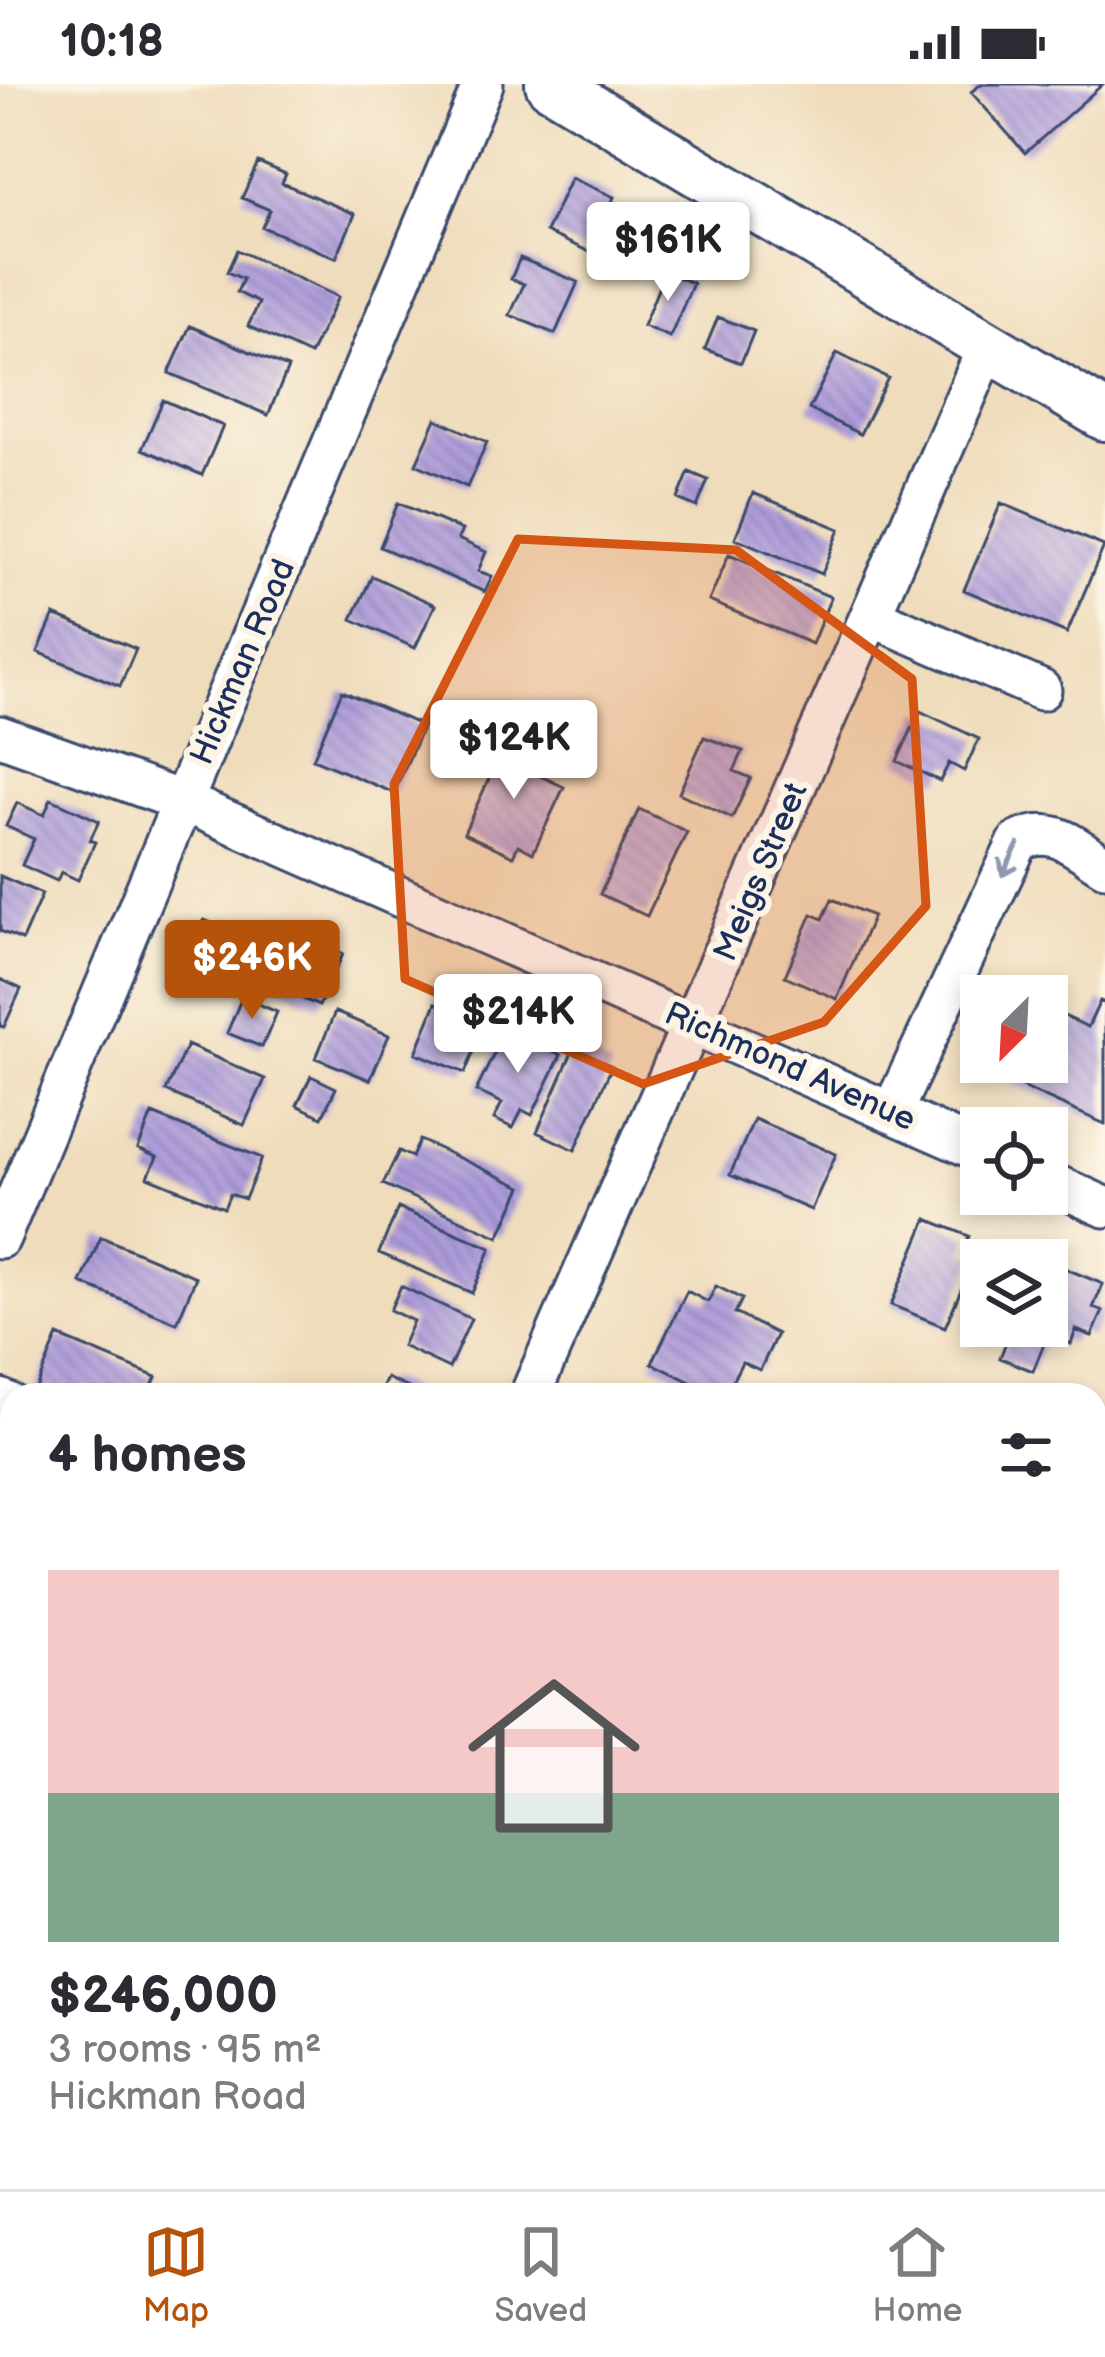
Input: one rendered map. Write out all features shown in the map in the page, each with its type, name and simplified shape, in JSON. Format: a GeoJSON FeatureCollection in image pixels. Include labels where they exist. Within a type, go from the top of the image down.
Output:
{"type":"FeatureCollection","features":[{"type":"Feature","properties":{"kind":"main road"},"geometry":{"type":"LineString","coordinates":[[550,84],[1105,416]]}},
{"type":"Feature","properties":{"kind":"street","name":"Hickman Road"},"geometry":{"type":"LineString","coordinates":[[0,1238],[483,84]]}},
{"type":"Feature","properties":{"kind":"street","name":"Meigs Street"},"geometry":{"type":"LineString","coordinates":[[535,1383],[988,346]]}},
{"type":"Feature","properties":{"kind":"street"},"geometry":{"type":"LineString","coordinates":[[872,616],[1042,689]]}},
{"type":"Feature","properties":{"kind":"street","name":"Richmond Avenue"},"geometry":{"type":"LineString","coordinates":[[0,736],[184,802],[960,1143]]}},
{"type":"Feature","properties":{"kind":"street"},"geometry":{"type":"LineString","coordinates":[[892,1112],[1018,842],[1050,833],[1105,866]]}},
{"type":"Feature","properties":{"kind":"street"},"geometry":{"type":"LineString","coordinates":[[1068,1190],[1105,1207]]}},
{"type":"Feature","properties":{"kind":"highlighted area"},"geometry":{"type":"Polygon","coordinates":[[[518,539],[736,550],[912,679],[926,906],[824,1022],[643,1084],[405,979],[394,784],[518,539]]]}},
{"type":"Feature","properties":{"kind":"building"},"geometry":{"type":"Polygon","coordinates":[[[981,84],[1103,84],[1025,153],[971,92],[981,84]]]}},
{"type":"Feature","properties":{"kind":"building"},"geometry":{"type":"Polygon","coordinates":[[[258,162],[286,174],[282,183],[355,214],[336,258],[262,227],[270,210],[242,198],[258,162]]]}},
{"type":"Feature","properties":{"kind":"building"},"geometry":{"type":"Polygon","coordinates":[[[571,178],[614,197],[590,252],[546,232],[571,178]]]}},
{"type":"Feature","properties":{"kind":"building"},"geometry":{"type":"Polygon","coordinates":[[[237,250],[338,297],[310,355],[248,326],[259,303],[237,292],[243,279],[227,272],[237,250]]]}},
{"type":"Feature","properties":{"kind":"building"},"geometry":{"type":"Polygon","coordinates":[[[520,258],[578,282],[555,334],[510,315],[524,284],[511,279],[520,258]]]}},
{"type":"Feature","properties":{"kind":"building"},"geometry":{"type":"Polygon","coordinates":[[[665,272],[693,283],[670,337],[643,326],[665,272]]]}},
{"type":"Feature","properties":{"kind":"building"},"geometry":{"type":"Polygon","coordinates":[[[718,317],[754,331],[741,363],[705,349],[718,317]]]}},
{"type":"Feature","properties":{"kind":"building"},"geometry":{"type":"Polygon","coordinates":[[[190,326],[288,368],[268,415],[169,373],[190,326]]]}},
{"type":"Feature","properties":{"kind":"building"},"geometry":{"type":"Polygon","coordinates":[[[837,353],[888,378],[860,434],[809,409],[837,353]]]}},
{"type":"Feature","properties":{"kind":"building"},"geometry":{"type":"Polygon","coordinates":[[[163,400],[223,426],[202,475],[142,449],[163,400]]]}},
{"type":"Feature","properties":{"kind":"building"},"geometry":{"type":"Polygon","coordinates":[[[436,419],[487,442],[467,487],[416,464],[436,419]]]}},
{"type":"Feature","properties":{"kind":"building"},"geometry":{"type":"Polygon","coordinates":[[[689,472],[708,480],[697,507],[678,499],[689,472]]]}},
{"type":"Feature","properties":{"kind":"building"},"geometry":{"type":"Polygon","coordinates":[[[753,493],[840,529],[822,574],[735,538],[753,493]]]}},
{"type":"Feature","properties":{"kind":"building"},"geometry":{"type":"Polygon","coordinates":[[[398,503],[462,530],[458,539],[486,552],[478,571],[492,576],[485,592],[380,547],[398,503]]]}},
{"type":"Feature","properties":{"kind":"building"},"geometry":{"type":"Polygon","coordinates":[[[1001,503],[1104,546],[1067,633],[964,590],[1001,503]]]}},
{"type":"Feature","properties":{"kind":"building"},"geometry":{"type":"Polygon","coordinates":[[[729,554],[831,597],[812,644],[709,601],[729,554]]]}},
{"type":"Feature","properties":{"kind":"building"},"geometry":{"type":"Polygon","coordinates":[[[372,576],[435,605],[415,648],[352,619],[372,576]]]}},
{"type":"Feature","properties":{"kind":"building"},"geometry":{"type":"Polygon","coordinates":[[[54,615],[136,649],[120,686],[38,652],[54,615]]]}},
{"type":"Feature","properties":{"kind":"building"},"geometry":{"type":"Polygon","coordinates":[[[342,691],[423,726],[394,793],[313,759],[342,691]]]}},
{"type":"Feature","properties":{"kind":"building"},"geometry":{"type":"Polygon","coordinates":[[[920,711],[979,739],[964,771],[949,763],[940,781],[897,761],[920,711]]]}},
{"type":"Feature","properties":{"kind":"building"},"geometry":{"type":"Polygon","coordinates":[[[510,733],[534,744],[523,768],[564,787],[533,853],[518,845],[513,856],[464,833],[510,733]]]}},
{"type":"Feature","properties":{"kind":"building"},"geometry":{"type":"Polygon","coordinates":[[[704,737],[743,751],[734,771],[751,778],[732,818],[679,793],[704,737]]]}},
{"type":"Feature","properties":{"kind":"building"},"geometry":{"type":"Polygon","coordinates":[[[51,799],[99,821],[78,880],[61,872],[57,881],[22,865],[34,839],[6,826],[17,803],[44,815],[51,799]]]}},
{"type":"Feature","properties":{"kind":"building"},"geometry":{"type":"Polygon","coordinates":[[[639,809],[687,832],[647,916],[600,894],[639,809]]]}},
{"type":"Feature","properties":{"kind":"building"},"geometry":{"type":"Polygon","coordinates":[[[0,876],[42,894],[22,940],[0,931],[0,876]]]}},
{"type":"Feature","properties":{"kind":"building"},"geometry":{"type":"Polygon","coordinates":[[[832,899],[873,916],[837,999],[785,976],[812,914],[823,919],[832,899]]]}},
{"type":"Feature","properties":{"kind":"building"},"geometry":{"type":"Polygon","coordinates":[[[204,920],[247,938],[226,988],[183,970],[204,920]]]}},
{"type":"Feature","properties":{"kind":"building"},"geometry":{"type":"Polygon","coordinates":[[[296,932],[343,954],[319,1006],[272,985],[296,932]]]}},
{"type":"Feature","properties":{"kind":"building"},"geometry":{"type":"Polygon","coordinates":[[[0,979],[21,989],[4,1027],[0,1026],[0,979]]]}},
{"type":"Feature","properties":{"kind":"building"},"geometry":{"type":"Polygon","coordinates":[[[242,997],[277,1012],[262,1047],[227,1033],[242,997]]]}},
{"type":"Feature","properties":{"kind":"building"},"geometry":{"type":"Polygon","coordinates":[[[1100,1001],[1105,1003],[1105,1124],[1013,1083],[1068,1083],[1068,1018],[1088,1027],[1100,1001]]]}},
{"type":"Feature","properties":{"kind":"building"},"geometry":{"type":"Polygon","coordinates":[[[436,1003],[485,1023],[465,1073],[416,1053],[436,1003]]]}},
{"type":"Feature","properties":{"kind":"building"},"geometry":{"type":"Polygon","coordinates":[[[335,1012],[389,1035],[370,1080],[316,1058],[335,1012]]]}},
{"type":"Feature","properties":{"kind":"building"},"geometry":{"type":"Polygon","coordinates":[[[506,1029],[561,1055],[532,1115],[522,1110],[513,1128],[494,1119],[502,1103],[476,1091],[506,1029]]]}},
{"type":"Feature","properties":{"kind":"building"},"geometry":{"type":"Polygon","coordinates":[[[187,1045],[265,1079],[244,1125],[166,1091],[187,1045]]]}},
{"type":"Feature","properties":{"kind":"building"},"geometry":{"type":"Polygon","coordinates":[[[573,1050],[612,1066],[575,1150],[537,1132],[573,1050]]]}},
{"type":"Feature","properties":{"kind":"building"},"geometry":{"type":"Polygon","coordinates":[[[311,1076],[336,1088],[322,1117],[297,1105],[311,1076]]]}},
{"type":"Feature","properties":{"kind":"building"},"geometry":{"type":"Polygon","coordinates":[[[152,1114],[262,1158],[245,1199],[230,1194],[224,1208],[148,1177],[157,1157],[138,1149],[152,1114]]]}},
{"type":"Feature","properties":{"kind":"building"},"geometry":{"type":"Polygon","coordinates":[[[754,1119],[836,1154],[811,1210],[730,1175],[754,1119]]]}},
{"type":"Feature","properties":{"kind":"building"},"geometry":{"type":"Polygon","coordinates":[[[420,1140],[522,1187],[499,1237],[383,1184],[399,1151],[412,1157],[420,1140]]]}},
{"type":"Feature","properties":{"kind":"building"},"geometry":{"type":"Polygon","coordinates":[[[398,1208],[491,1248],[472,1293],[379,1253],[398,1208]]]}},
{"type":"Feature","properties":{"kind":"building"},"geometry":{"type":"Polygon","coordinates":[[[927,1219],[969,1236],[960,1239],[960,1292],[945,1327],[891,1305],[927,1219]]]}},
{"type":"Feature","properties":{"kind":"building"},"geometry":{"type":"Polygon","coordinates":[[[101,1237],[196,1277],[177,1323],[81,1283],[101,1237]]]}},
{"type":"Feature","properties":{"kind":"building"},"geometry":{"type":"Polygon","coordinates":[[[1068,1270],[1103,1284],[1093,1308],[1103,1311],[1092,1336],[1076,1330],[1071,1344],[1068,1270]]]}},
{"type":"Feature","properties":{"kind":"building"},"geometry":{"type":"Polygon","coordinates":[[[401,1286],[471,1319],[449,1368],[402,1346],[413,1321],[390,1310],[401,1286]]]}},
{"type":"Feature","properties":{"kind":"building"},"geometry":{"type":"Polygon","coordinates":[[[716,1286],[742,1299],[735,1313],[777,1334],[760,1370],[742,1362],[731,1383],[693,1383],[652,1363],[687,1291],[708,1302],[716,1286]]]}},
{"type":"Feature","properties":{"kind":"building"},"geometry":{"type":"Polygon","coordinates":[[[58,1336],[156,1377],[153,1383],[38,1383],[58,1336]]]}},
{"type":"Feature","properties":{"kind":"building"},"geometry":{"type":"Polygon","coordinates":[[[1004,1347],[1043,1347],[1033,1371],[1000,1358],[1004,1347]]]}}]}
